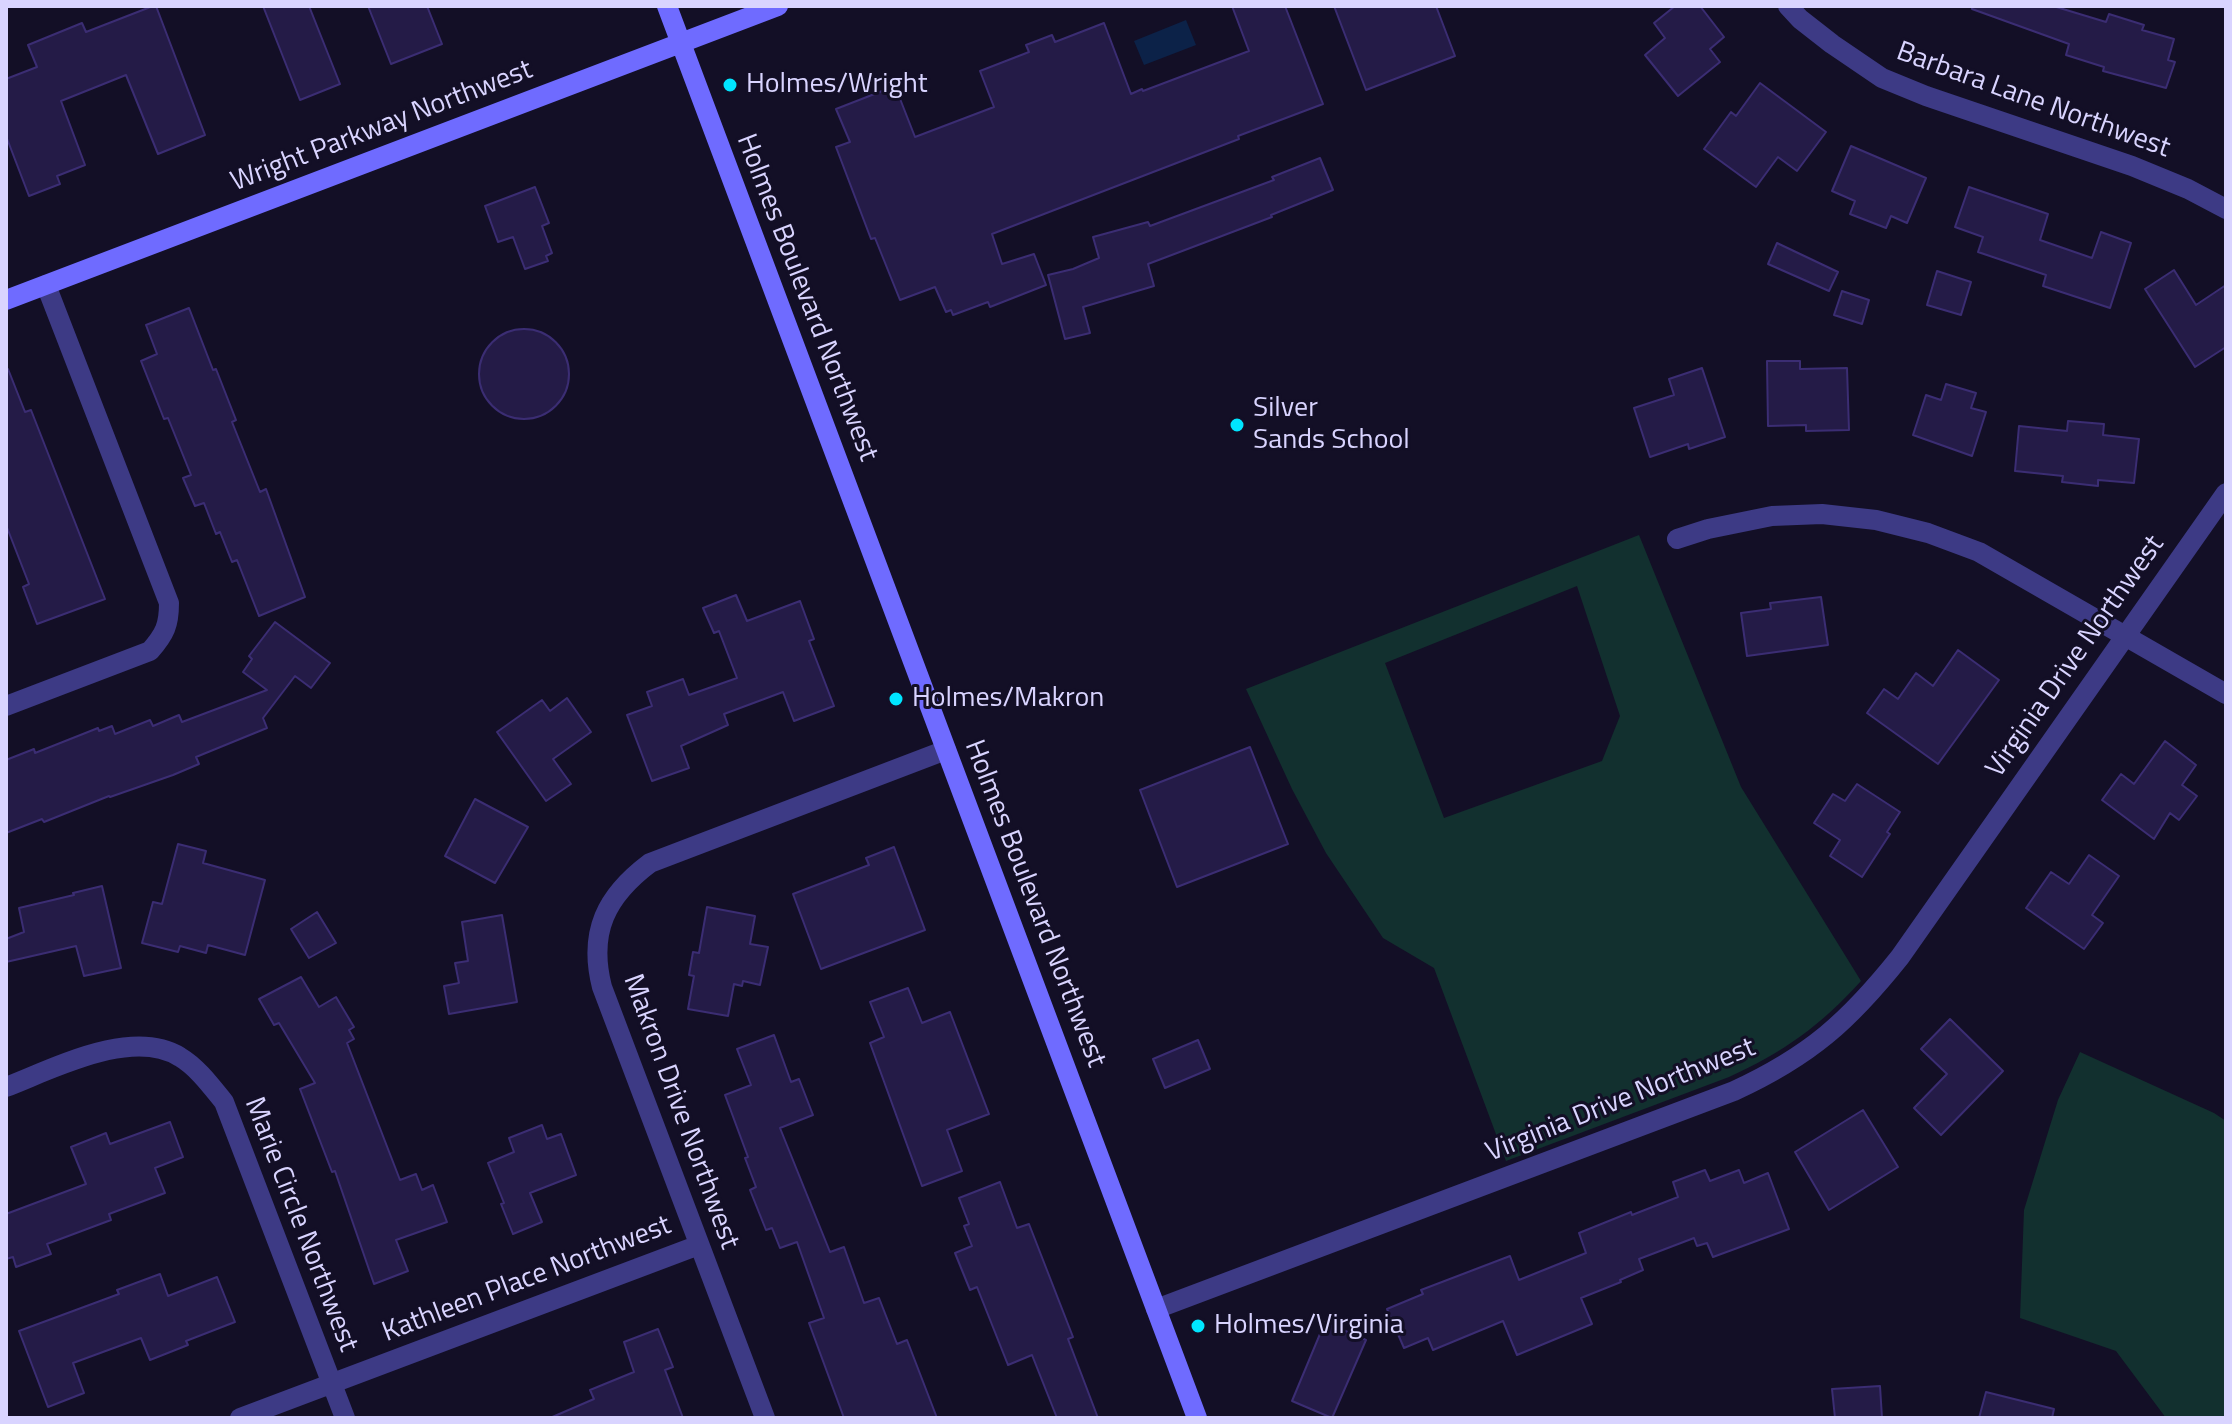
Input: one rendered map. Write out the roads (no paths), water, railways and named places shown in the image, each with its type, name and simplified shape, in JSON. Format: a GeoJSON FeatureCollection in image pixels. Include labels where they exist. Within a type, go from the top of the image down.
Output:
{"type":"FeatureCollection","features":[{"type":"Feature","properties":{"kind":"street","name":"Holmes Boulevard Northwest"},"geometry":{"type":"LineString","coordinates":[[667,6],[1197,1418]]}},
{"type":"Feature","properties":{"kind":"street","name":"Wright Parkway Northwest"},"geometry":{"type":"LineString","coordinates":[[6,300],[778,6]]}},
{"type":"Feature","properties":{"kind":"street","name":"Barbara Lane Northwest"},"geometry":{"type":"LineString","coordinates":[[1788,6],[1832,44],[1882,78],[2132,166],[2226,209]]}},
{"type":"Feature","properties":{"kind":"street"},"geometry":{"type":"LineString","coordinates":[[6,706],[150,651],[161,639],[169,621],[169,603],[46,285]]}},
{"type":"Feature","properties":{"kind":"street","name":"Virginia Drive Northwest"},"geometry":{"type":"LineString","coordinates":[[1156,1309],[1734,1091],[1759,1080],[1821,1041],[1852,1014],[1900,957],[2226,493]]}},
{"type":"Feature","properties":{"kind":"street"},"geometry":{"type":"LineString","coordinates":[[1677,539],[1708,529],[1772,516],[1822,514],[1876,520],[1928,533],[1979,552],[2226,694]]}},
{"type":"Feature","properties":{"kind":"street","name":"Makron Drive Northwest"},"geometry":{"type":"LineString","coordinates":[[765,1418],[602,987],[598,973],[597,938],[605,912],[631,877],[650,863],[946,750]]}},
{"type":"Feature","properties":{"kind":"street","name":"Marie Circle Northwest"},"geometry":{"type":"LineString","coordinates":[[6,1087],[107,1049],[133,1046],[160,1049],[180,1056],[204,1078],[224,1102],[345,1418]]}},
{"type":"Feature","properties":{"kind":"street","name":"Kathleen Place Northwest"},"geometry":{"type":"LineString","coordinates":[[240,1418],[699,1245]]}},
{"type":"Feature","properties":{"kind":"water"},"geometry":{"type":"Polygon","coordinates":[[[1186,20],[1196,45],[1144,65],[1134,41],[1186,20]]]}},
{"type":"Feature","properties":{"kind":"place","name":"Holmes/Wright"},"geometry":{"type":"Point","coordinates":[730,85]}},
{"type":"Feature","properties":{"kind":"place","name":"Silver Sands School"},"geometry":{"type":"Point","coordinates":[1237,425]}},
{"type":"Feature","properties":{"kind":"place","name":"Holmes/Makron"},"geometry":{"type":"Point","coordinates":[896,699]}},
{"type":"Feature","properties":{"kind":"place","name":"Holmes/Virginia"},"geometry":{"type":"Point","coordinates":[1198,1326]}}]}
